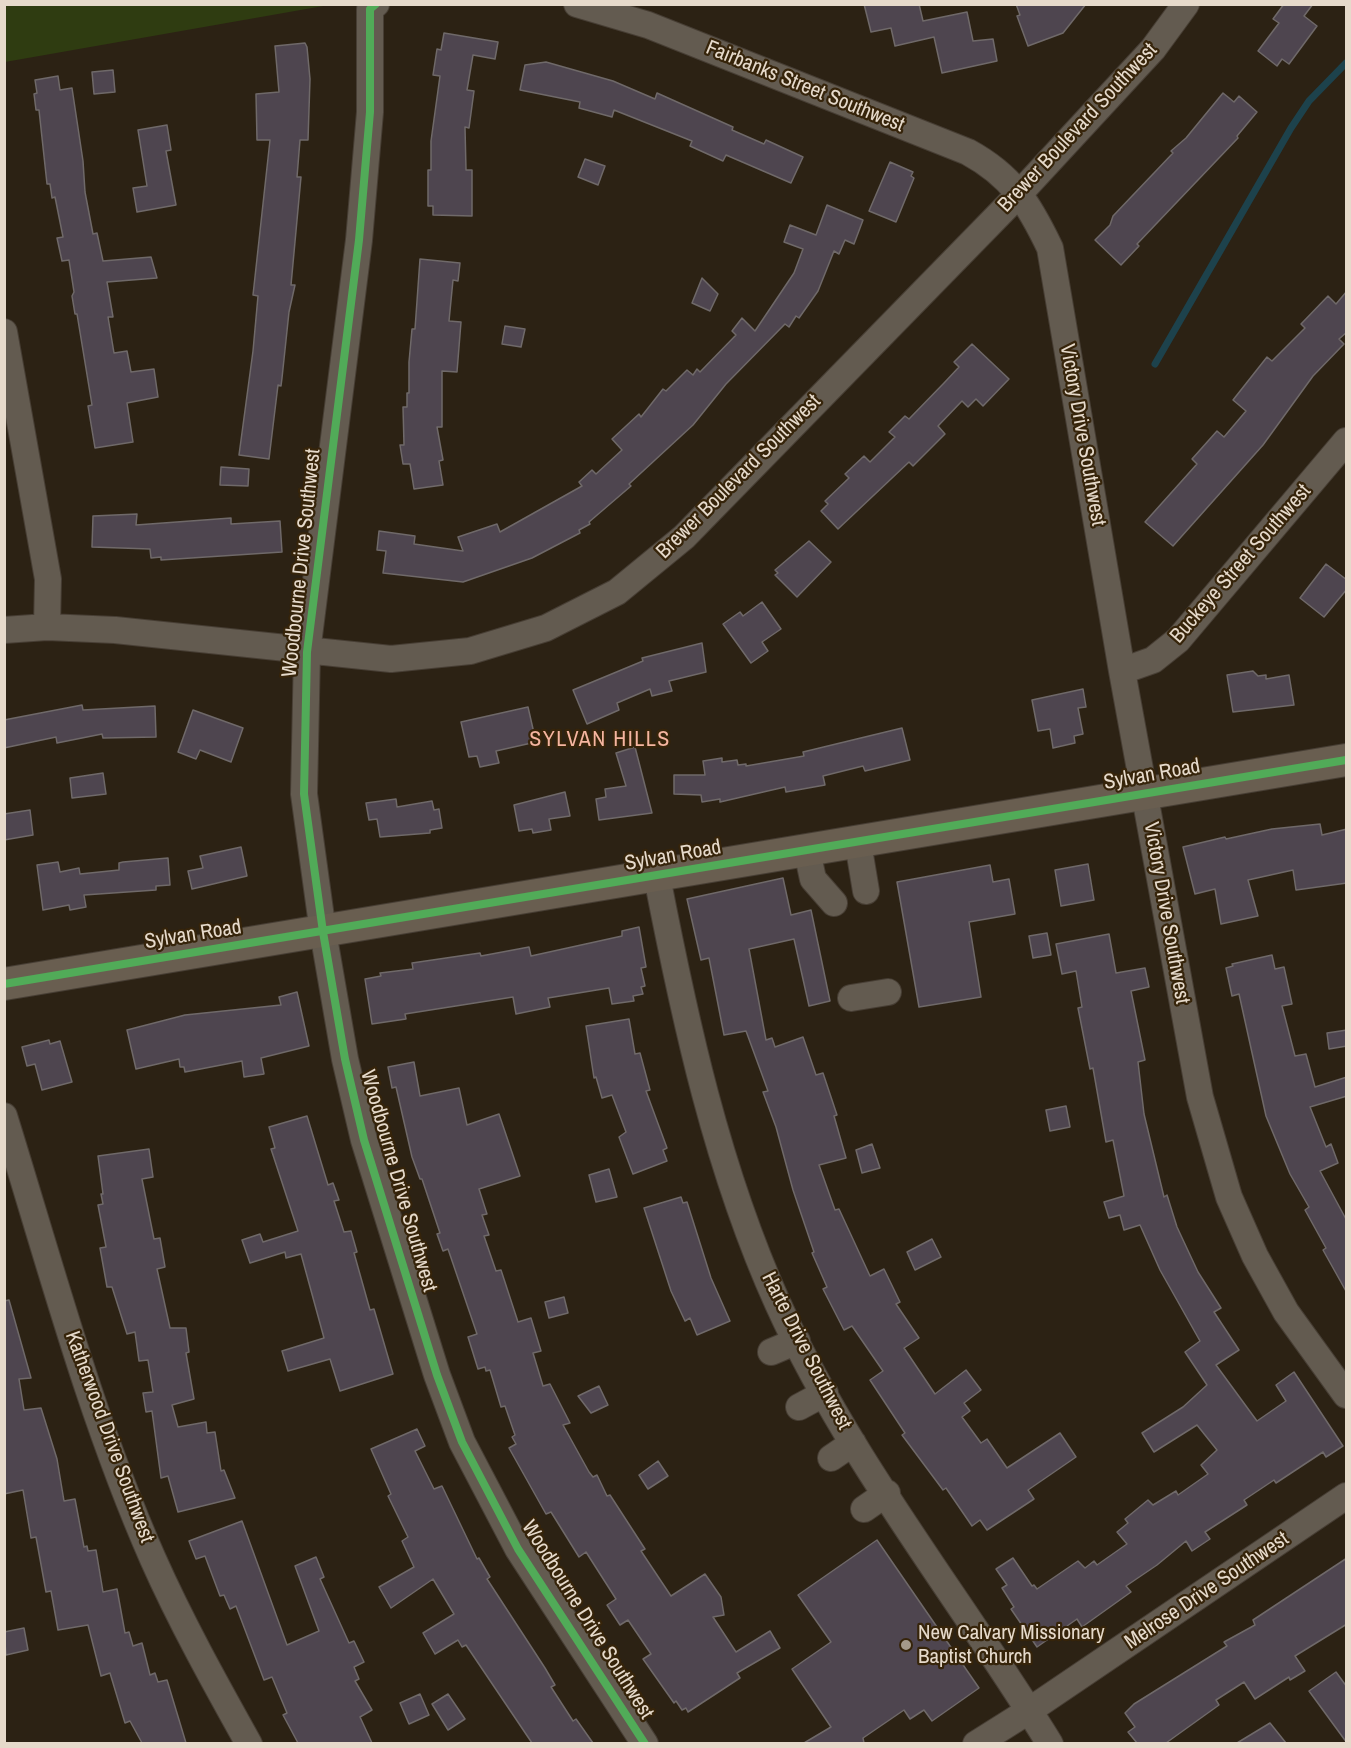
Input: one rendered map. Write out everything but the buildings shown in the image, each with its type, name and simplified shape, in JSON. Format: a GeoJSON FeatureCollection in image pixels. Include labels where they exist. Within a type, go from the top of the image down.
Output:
{"type":"FeatureCollection","features":[{"type":"Feature","properties":{"kind":"main road","name":"Sylvan Road"},"geometry":{"type":"LineString","coordinates":[[4,984],[657,877],[1347,760]]}},
{"type":"Feature","properties":{"kind":"street","name":"Woodbourne Drive Southwest"},"geometry":{"type":"LineString","coordinates":[[376,4],[370,9],[370,112],[358,240],[307,652],[304,794],[323,932],[345,1059],[364,1140],[437,1376],[462,1442],[518,1549],[645,1743]]}},
{"type":"Feature","properties":{"kind":"street","name":"Brewer Boulevard Southwest"},"geometry":{"type":"LineString","coordinates":[[4,630],[47,627],[116,630],[307,652],[391,659],[470,651],[546,628],[616,592],[684,537],[1019,194],[1153,48],[1186,4]]}},
{"type":"Feature","properties":{"kind":"street","name":"Fairbanks Street Southwest"},"geometry":{"type":"LineString","coordinates":[[589,6],[648,25],[968,152],[996,167],[1019,194]]}},
{"type":"Feature","properties":{"kind":"street","name":"Victory Drive Southwest"},"geometry":{"type":"LineString","coordinates":[[1019,194],[1037,220],[1050,248],[1122,671],[1200,1097],[1229,1197],[1255,1256],[1286,1312],[1347,1395]]}},
{"type":"Feature","properties":{"kind":"street"},"geometry":{"type":"LineString","coordinates":[[4,332],[48,579],[47,627]]}},
{"type":"Feature","properties":{"kind":"street","name":"Buckeye Street Southwest"},"geometry":{"type":"LineString","coordinates":[[1122,671],[1153,660],[1178,640],[1347,441]]}},
{"type":"Feature","properties":{"kind":"street"},"geometry":{"type":"LineString","coordinates":[[858,843],[866,891]]}},
{"type":"Feature","properties":{"kind":"street"},"geometry":{"type":"LineString","coordinates":[[807,851],[813,879],[834,903]]}},
{"type":"Feature","properties":{"kind":"street","name":"Harte Drive Southwest"},"geometry":{"type":"LineString","coordinates":[[657,877],[678,984],[705,1091],[744,1219],[778,1305],[854,1443],[1050,1743]]}},
{"type":"Feature","properties":{"kind":"street"},"geometry":{"type":"LineString","coordinates":[[851,998],[888,992]]}},
{"type":"Feature","properties":{"kind":"street","name":"Katherwood Drive Southwest"},"geometry":{"type":"LineString","coordinates":[[4,1116],[91,1400],[153,1558],[200,1657],[249,1743]]}},
{"type":"Feature","properties":{"kind":"street"},"geometry":{"type":"LineString","coordinates":[[771,1352],[797,1341]]}},
{"type":"Feature","properties":{"kind":"street"},"geometry":{"type":"LineString","coordinates":[[799,1407],[825,1393]]}},
{"type":"Feature","properties":{"kind":"street"},"geometry":{"type":"LineString","coordinates":[[831,1458],[854,1443]]}},
{"type":"Feature","properties":{"kind":"street"},"geometry":{"type":"LineString","coordinates":[[864,1509],[887,1493]]}},
{"type":"Feature","properties":{"kind":"street","name":"Melrose Drive Southwest"},"geometry":{"type":"LineString","coordinates":[[976,1743],[1030,1710],[1347,1496]]}},
{"type":"Feature","properties":{"kind":"green space"},"geometry":{"type":"Polygon","coordinates":[[[5,4],[329,4],[329,5],[5,62],[5,4]]]}},
{"type":"Feature","properties":{"kind":"waterway"},"geometry":{"type":"LineString","coordinates":[[1155,364],[1291,128],[1309,101],[1346,63]]}},
{"type":"Feature","properties":{"kind":"cycle path"},"geometry":{"type":"LineString","coordinates":[[376,4],[370,9],[370,112],[359,240],[307,652],[304,794],[323,932],[345,1059],[364,1140],[437,1375],[462,1442],[518,1549],[645,1744]]}},
{"type":"Feature","properties":{"kind":"cycle path"},"geometry":{"type":"LineString","coordinates":[[4,984],[1346,760]]}},
{"type":"Feature","properties":{"kind":"place","name":"New Calvary Missionary Baptist Church"},"geometry":{"type":"Point","coordinates":[906,1645]}},
{"type":"Feature","properties":{"kind":"district","name":"SYLVAN HILLS"},"geometry":{"type":"Point","coordinates":[600,740]}}]}
